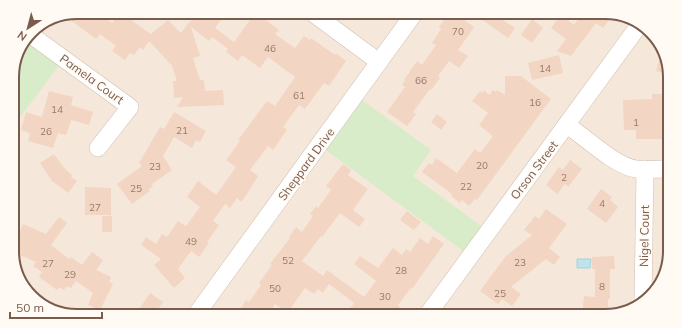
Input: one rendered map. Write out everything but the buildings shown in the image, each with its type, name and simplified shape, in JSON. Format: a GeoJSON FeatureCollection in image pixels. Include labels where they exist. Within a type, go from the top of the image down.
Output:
{"type":"FeatureCollection","features":[{"type":"Feature","properties":{"kind":"street"},"geometry":{"type":"LineString","coordinates":[[321,19],[379,62]]}},
{"type":"Feature","properties":{"kind":"street","name":"Sheppard Drive"},"geometry":{"type":"LineString","coordinates":[[200,309],[410,19]]}},
{"type":"Feature","properties":{"kind":"street","name":"Orson Street"},"geometry":{"type":"LineString","coordinates":[[432,309],[637,29]]}},
{"type":"Feature","properties":{"kind":"street","name":"Pamela Court"},"geometry":{"type":"LineString","coordinates":[[48,47],[130,106],[98,148]]}},
{"type":"Feature","properties":{"kind":"street"},"geometry":{"type":"LineString","coordinates":[[567,125],[619,162],[632,168],[663,169]]}},
{"type":"Feature","properties":{"kind":"street","name":"Nigel Court"},"geometry":{"type":"LineString","coordinates":[[643,294],[646,169]]}},
{"type":"Feature","properties":{"kind":"shaded area"},"geometry":{"type":"Polygon","coordinates":[[[77,19],[605,19],[627,23],[640,31],[651,42],[659,55],[663,69],[663,251],[659,273],[646,292],[637,299],[624,306],[609,309],[77,309],[55,305],[42,297],[31,286],[23,273],[19,259],[19,73],[23,55],[27,48],[48,48],[48,27],[55,23],[77,19]]]}},
{"type":"Feature","properties":{"kind":"green space"},"geometry":{"type":"Polygon","coordinates":[[[48,47],[64,59],[19,119],[19,73],[23,55],[27,48],[48,47]]]}},
{"type":"Feature","properties":{"kind":"green space"},"geometry":{"type":"Polygon","coordinates":[[[355,95],[431,150],[413,176],[488,231],[470,256],[319,145],[355,95]]]}},
{"type":"Feature","properties":{"kind":"water"},"geometry":{"type":"Polygon","coordinates":[[[577,259],[591,259],[590,268],[577,268],[577,259]]]}}]}
